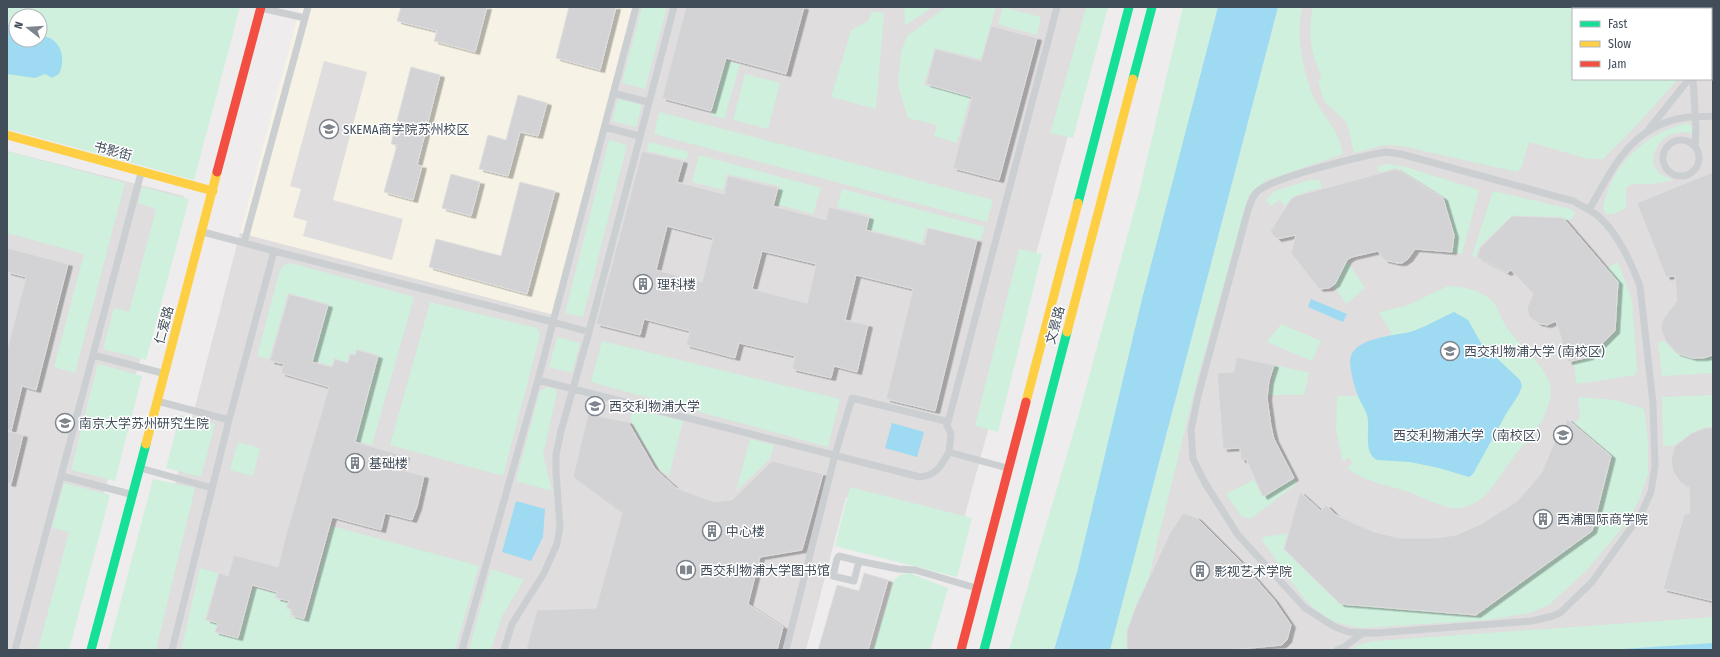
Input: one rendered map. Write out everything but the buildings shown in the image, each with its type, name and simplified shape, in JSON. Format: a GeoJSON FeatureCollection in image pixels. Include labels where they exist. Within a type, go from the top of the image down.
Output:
{"type":"FeatureCollection","features":[{"type":"Feature","properties":{"kind":"main road","name":"仁爱路"},"geometry":{"type":"LineString","coordinates":[[91,650],[261,7]]}},
{"type":"Feature","properties":{"kind":"main road","name":"文景路"},"geometry":{"type":"LineString","coordinates":[[961,650],[1129,7]]}},
{"type":"Feature","properties":{"kind":"main road","name":"文景路"},"geometry":{"type":"LineString","coordinates":[[984,650],[1152,7]]}},
{"type":"Feature","properties":{"kind":"main road","name":"书影街"},"geometry":{"type":"LineString","coordinates":[[7,135],[213,191]]}},
{"type":"Feature","properties":{"kind":"lane"},"geometry":{"type":"LineString","coordinates":[[261,7],[305,18]]}},
{"type":"Feature","properties":{"kind":"lane"},"geometry":{"type":"LineString","coordinates":[[244,243],[308,7]]}},
{"type":"Feature","properties":{"kind":"lane"},"geometry":{"type":"LineString","coordinates":[[462,650],[538,380],[636,7]]}},
{"type":"Feature","properties":{"kind":"lane"},"geometry":{"type":"LineString","coordinates":[[504,650],[512,624],[544,573],[557,544],[560,527],[556,455],[674,7]]}},
{"type":"Feature","properties":{"kind":"lane"},"geometry":{"type":"LineString","coordinates":[[947,426],[1057,7]]}},
{"type":"Feature","properties":{"kind":"lane"},"geometry":{"type":"LineString","coordinates":[[1643,134],[1688,80]]}},
{"type":"Feature","properties":{"kind":"lane"},"geometry":{"type":"LineString","coordinates":[[1693,80],[1696,117],[1695,146],[1699,157],[1698,163],[1691,173],[1679,176],[1668,170],[1663,160],[1669,144],[1674,141],[1685,140],[1695,146]]}},
{"type":"Feature","properties":{"kind":"lane"},"geometry":{"type":"LineString","coordinates":[[613,93],[648,102]]}},
{"type":"Feature","properties":{"kind":"lane"},"geometry":{"type":"LineString","coordinates":[[1589,210],[1617,161],[1636,139],[1660,124],[1682,118],[1713,116]]}},
{"type":"Feature","properties":{"kind":"lane"},"geometry":{"type":"LineString","coordinates":[[605,127],[639,136]]}},
{"type":"Feature","properties":{"kind":"lane"},"geometry":{"type":"LineString","coordinates":[[1386,152],[1401,154],[1574,202],[1599,217],[1621,245],[1634,268],[1640,286],[1653,404],[1655,466],[1651,492],[1641,514],[1592,582],[1569,604],[1553,616],[1532,621],[1363,633],[1349,632],[1335,628],[1305,608],[1238,535],[1205,482],[1193,459],[1191,430],[1198,396],[1248,210],[1256,193],[1270,183],[1365,155],[1386,152]]}},
{"type":"Feature","properties":{"kind":"lane"},"geometry":{"type":"LineString","coordinates":[[15,650],[141,172]]}},
{"type":"Feature","properties":{"kind":"lane"},"geometry":{"type":"LineString","coordinates":[[202,231],[589,332]]}},
{"type":"Feature","properties":{"kind":"lane"},"geometry":{"type":"LineString","coordinates":[[172,650],[229,420],[274,251]]}},
{"type":"Feature","properties":{"kind":"lane"},"geometry":{"type":"LineString","coordinates":[[93,354],[164,374]]}},
{"type":"Feature","properties":{"kind":"lane"},"geometry":{"type":"LineString","coordinates":[[538,380],[574,388],[835,455],[920,477],[931,476],[941,466],[949,452],[951,434],[945,421],[852,398],[835,455],[786,650]]}},
{"type":"Feature","properties":{"kind":"lane"},"geometry":{"type":"LineString","coordinates":[[157,401],[229,420]]}},
{"type":"Feature","properties":{"kind":"lane"},"geometry":{"type":"LineString","coordinates":[[949,452],[1009,468]]}},
{"type":"Feature","properties":{"kind":"lane"},"geometry":{"type":"LineString","coordinates":[[140,468],[212,488]]}},
{"type":"Feature","properties":{"kind":"lane"},"geometry":{"type":"LineString","coordinates":[[61,476],[132,495]]}},
{"type":"Feature","properties":{"kind":"lane"},"geometry":{"type":"LineString","coordinates":[[859,561],[898,569],[915,570],[977,589]]}},
{"type":"Feature","properties":{"kind":"lane"},"geometry":{"type":"LineString","coordinates":[[1337,650],[1344,647],[1363,633]]}},
{"type":"Feature","properties":{"kind":"shaded area"},"geometry":{"type":"Polygon","coordinates":[[[300,7],[637,7],[554,315],[240,233],[300,7]]]}},
{"type":"Feature","properties":{"kind":"shaded area","name":"西交利物浦大学"},"geometry":{"type":"Polygon","coordinates":[[[637,7],[1103,7],[962,526],[846,497],[806,650],[132,650],[240,233],[554,315],[637,7]]]}},
{"type":"Feature","properties":{"kind":"shaded area","name":"西交利物浦大学 (南校区)"},"geometry":{"type":"Polygon","coordinates":[[[1278,7],[1713,7],[1713,624],[1410,650],[1110,650],[1278,7]]]}},
{"type":"Feature","properties":{"kind":"shaded area","name":"SKEMA商学院苏州校区"},"geometry":{"type":"Polygon","coordinates":[[[324,61],[367,72],[333,200],[403,219],[392,260],[303,236],[307,221],[293,217],[301,189],[290,186],[324,61]]]}},
{"type":"Feature","properties":{"kind":"shaded area","name":"南京大学苏州研究生院"},"geometry":{"type":"Polygon","coordinates":[[[7,151],[184,196],[62,650],[7,650],[7,151]]]}},
{"type":"Feature","properties":{"kind":"green space"},"geometry":{"type":"Polygon","coordinates":[[[7,7],[240,7],[194,180],[7,129],[7,7]]]}},
{"type":"Feature","properties":{"kind":"green space"},"geometry":{"type":"Polygon","coordinates":[[[642,7],[667,7],[645,89],[622,83],[642,7]]]}},
{"type":"Feature","properties":{"kind":"green space"},"geometry":{"type":"Polygon","coordinates":[[[904,7],[933,7],[905,26],[904,7]]]}},
{"type":"Feature","properties":{"kind":"green space"},"geometry":{"type":"Polygon","coordinates":[[[946,7],[996,7],[981,59],[935,48],[924,85],[970,97],[957,143],[934,136],[937,125],[908,118],[898,85],[901,52],[907,36],[946,7]]]}},
{"type":"Feature","properties":{"kind":"green space"},"geometry":{"type":"Polygon","coordinates":[[[1003,7],[1041,17],[1037,35],[998,24],[1003,7]]]}},
{"type":"Feature","properties":{"kind":"green space"},"geometry":{"type":"Polygon","coordinates":[[[1086,7],[1108,7],[1073,138],[1050,133],[1086,7]]]}},
{"type":"Feature","properties":{"kind":"green space"},"geometry":{"type":"Polygon","coordinates":[[[1183,7],[1218,7],[1142,299],[1077,572],[1054,650],[1009,650],[1077,421],[1139,193],[1183,7]]]}},
{"type":"Feature","properties":{"kind":"green space"},"geometry":{"type":"Polygon","coordinates":[[[1278,7],[1303,7],[1300,17],[1300,41],[1307,79],[1315,100],[1335,131],[1343,154],[1267,180],[1254,190],[1248,197],[1197,380],[1131,650],[1110,650],[1278,7]]]}},
{"type":"Feature","properties":{"kind":"green space"},"geometry":{"type":"Polygon","coordinates":[[[1313,7],[1713,7],[1713,35],[1712,36],[1712,8],[1572,8],[1572,80],[1677,80],[1634,128],[1603,159],[1588,159],[1529,142],[1521,168],[1517,172],[1402,146],[1384,145],[1354,153],[1347,123],[1324,101],[1318,81],[1322,78],[1315,60],[1311,43],[1311,17],[1313,7]]]}},
{"type":"Feature","properties":{"kind":"green space"},"geometry":{"type":"Polygon","coordinates":[[[872,12],[884,13],[876,109],[831,97],[851,30],[868,21],[872,12]]]}},
{"type":"Feature","properties":{"kind":"green space"},"geometry":{"type":"Polygon","coordinates":[[[726,61],[740,64],[724,119],[711,115],[726,61]]]}},
{"type":"Feature","properties":{"kind":"green space"},"geometry":{"type":"Polygon","coordinates":[[[745,74],[780,83],[768,129],[733,120],[745,74]]]}},
{"type":"Feature","properties":{"kind":"green space"},"geometry":{"type":"Polygon","coordinates":[[[618,99],[642,105],[636,127],[612,121],[618,99]]]}},
{"type":"Feature","properties":{"kind":"green space"},"geometry":{"type":"Polygon","coordinates":[[[659,112],[993,200],[987,222],[654,134],[659,112]]]}},
{"type":"Feature","properties":{"kind":"green space"},"geometry":{"type":"Polygon","coordinates":[[[1688,123],[1692,127],[1693,133],[1680,132],[1668,136],[1656,148],[1654,155],[1653,159],[1658,172],[1673,180],[1652,184],[1632,184],[1626,188],[1626,208],[1614,214],[1606,214],[1603,209],[1607,193],[1613,178],[1622,165],[1633,153],[1658,134],[1673,127],[1688,123]]]}},
{"type":"Feature","properties":{"kind":"green space"},"geometry":{"type":"Polygon","coordinates":[[[609,140],[627,145],[583,317],[565,313],[609,140]]]}},
{"type":"Feature","properties":{"kind":"green space"},"geometry":{"type":"Polygon","coordinates":[[[649,142],[689,152],[686,160],[647,151],[649,142]]]}},
{"type":"Feature","properties":{"kind":"green space"},"geometry":{"type":"Polygon","coordinates":[[[7,151],[125,183],[75,373],[54,367],[84,254],[7,233],[7,151]]]}},
{"type":"Feature","properties":{"kind":"green space"},"geometry":{"type":"Polygon","coordinates":[[[699,155],[821,188],[813,214],[776,204],[780,186],[727,174],[723,190],[692,182],[699,155]]]}},
{"type":"Feature","properties":{"kind":"green space"},"geometry":{"type":"Polygon","coordinates":[[[1390,164],[1406,167],[1479,190],[1462,254],[1453,253],[1455,235],[1444,197],[1396,168],[1379,173],[1377,166],[1390,164]]]}},
{"type":"Feature","properties":{"kind":"green space"},"geometry":{"type":"Polygon","coordinates":[[[1309,180],[1320,180],[1322,188],[1297,196],[1285,206],[1280,200],[1271,206],[1266,200],[1275,191],[1309,180]]]}},
{"type":"Feature","properties":{"kind":"green space"},"geometry":{"type":"Polygon","coordinates":[[[142,187],[189,199],[146,360],[103,349],[114,308],[129,312],[156,209],[138,203],[142,187]]]}},
{"type":"Feature","properties":{"kind":"green space"},"geometry":{"type":"Polygon","coordinates":[[[842,189],[985,227],[981,240],[926,227],[922,243],[867,229],[871,215],[837,207],[842,189]]]}},
{"type":"Feature","properties":{"kind":"green space"},"geometry":{"type":"Polygon","coordinates":[[[1493,191],[1571,209],[1576,214],[1567,222],[1564,217],[1512,216],[1479,247],[1476,257],[1472,256],[1493,191]]]}},
{"type":"Feature","properties":{"kind":"green space"},"geometry":{"type":"Polygon","coordinates":[[[1019,249],[1042,254],[998,432],[975,426],[1019,249]]]}},
{"type":"Feature","properties":{"kind":"green space"},"geometry":{"type":"Polygon","coordinates":[[[1347,261],[1365,288],[1346,304],[1334,286],[1347,261]]]}},
{"type":"Feature","properties":{"kind":"green space"},"geometry":{"type":"Polygon","coordinates":[[[1618,262],[1632,300],[1637,370],[1635,375],[1576,384],[1574,362],[1589,357],[1616,331],[1618,282],[1607,268],[1618,262]]]}},
{"type":"Feature","properties":{"kind":"green space"},"geometry":{"type":"Polygon","coordinates":[[[291,263],[414,297],[372,445],[356,441],[379,355],[356,349],[355,354],[350,353],[347,362],[334,358],[332,366],[313,361],[329,304],[288,293],[269,359],[257,356],[280,270],[284,265],[291,263]]]}},
{"type":"Feature","properties":{"kind":"green space"},"geometry":{"type":"Polygon","coordinates":[[[1448,286],[1471,289],[1491,300],[1511,333],[1536,361],[1546,375],[1551,392],[1542,421],[1512,459],[1495,484],[1474,504],[1454,508],[1431,502],[1409,492],[1369,480],[1354,473],[1347,468],[1352,463],[1349,457],[1343,462],[1336,431],[1337,396],[1358,396],[1352,369],[1354,353],[1358,348],[1366,343],[1392,334],[1379,312],[1406,306],[1448,286]]]}},
{"type":"Feature","properties":{"kind":"green space"},"geometry":{"type":"Polygon","coordinates":[[[430,302],[537,328],[540,335],[503,476],[390,445],[430,302]]]}},
{"type":"Feature","properties":{"kind":"green space"},"geometry":{"type":"Polygon","coordinates":[[[1281,324],[1321,341],[1312,361],[1267,342],[1281,324]]]}},
{"type":"Feature","properties":{"kind":"green space"},"geometry":{"type":"Polygon","coordinates":[[[557,337],[580,343],[572,373],[549,367],[557,337]]]}},
{"type":"Feature","properties":{"kind":"green space"},"geometry":{"type":"Polygon","coordinates":[[[602,341],[840,399],[828,447],[591,382],[602,341]]]}},
{"type":"Feature","properties":{"kind":"green space"},"geometry":{"type":"Polygon","coordinates":[[[1664,341],[1680,355],[1686,358],[1698,359],[1713,356],[1713,373],[1662,376],[1658,342],[1664,341]]]}},
{"type":"Feature","properties":{"kind":"green space"},"geometry":{"type":"Polygon","coordinates":[[[98,364],[142,376],[115,481],[71,470],[98,364]]]}},
{"type":"Feature","properties":{"kind":"green space"},"geometry":{"type":"Polygon","coordinates":[[[1275,365],[1309,373],[1304,395],[1269,395],[1275,365]]]}},
{"type":"Feature","properties":{"kind":"green space"},"geometry":{"type":"Polygon","coordinates":[[[547,387],[555,389],[557,393],[543,454],[552,491],[516,481],[540,391],[547,387]]]}},
{"type":"Feature","properties":{"kind":"green space"},"geometry":{"type":"Polygon","coordinates":[[[1713,395],[1713,427],[1707,427],[1697,431],[1676,445],[1663,446],[1662,397],[1713,395]]]}},
{"type":"Feature","properties":{"kind":"green space"},"geometry":{"type":"Polygon","coordinates":[[[1578,397],[1616,400],[1644,409],[1648,440],[1648,474],[1639,500],[1628,521],[1586,571],[1549,605],[1530,613],[1487,620],[1361,628],[1350,626],[1331,620],[1311,605],[1293,584],[1262,541],[1264,537],[1288,533],[1283,549],[1340,604],[1476,616],[1592,531],[1612,456],[1574,423],[1580,418],[1578,397]]]}},
{"type":"Feature","properties":{"kind":"green space"},"geometry":{"type":"Polygon","coordinates":[[[634,409],[683,421],[669,476],[657,467],[630,419],[634,409]]]}},
{"type":"Feature","properties":{"kind":"green space"},"geometry":{"type":"Polygon","coordinates":[[[180,415],[215,424],[201,477],[166,468],[180,415]]]}},
{"type":"Feature","properties":{"kind":"green space"},"geometry":{"type":"Polygon","coordinates":[[[750,439],[774,445],[770,459],[736,491],[750,439]]]}},
{"type":"Feature","properties":{"kind":"green space"},"geometry":{"type":"Polygon","coordinates":[[[238,442],[260,448],[253,476],[230,470],[238,442]]]}},
{"type":"Feature","properties":{"kind":"green space"},"geometry":{"type":"Polygon","coordinates":[[[1294,478],[1297,481],[1295,485],[1250,519],[1241,516],[1226,494],[1254,480],[1263,497],[1294,478]]]}},
{"type":"Feature","properties":{"kind":"green space"},"geometry":{"type":"Polygon","coordinates":[[[153,479],[195,488],[156,650],[108,650],[153,479]]]}},
{"type":"Feature","properties":{"kind":"green space"},"geometry":{"type":"Polygon","coordinates":[[[64,483],[110,495],[69,650],[38,650],[69,532],[52,528],[64,483]]]}},
{"type":"Feature","properties":{"kind":"green space"},"geometry":{"type":"Polygon","coordinates":[[[850,487],[972,518],[957,577],[835,546],[850,487]]]}},
{"type":"Feature","properties":{"kind":"green space"},"geometry":{"type":"Polygon","coordinates":[[[332,526],[479,566],[455,650],[181,650],[200,568],[218,573],[205,620],[217,624],[215,633],[238,639],[253,588],[276,593],[274,598],[287,602],[286,609],[291,610],[290,617],[306,620],[332,526]]]}},
{"type":"Feature","properties":{"kind":"green space"},"geometry":{"type":"Polygon","coordinates":[[[491,569],[524,580],[502,616],[491,650],[469,650],[491,569]]]}},
{"type":"Feature","properties":{"kind":"green space"},"geometry":{"type":"Polygon","coordinates":[[[909,573],[948,588],[930,650],[873,650],[894,580],[900,575],[909,573]]]}},
{"type":"Feature","properties":{"kind":"green space"},"geometry":{"type":"Polygon","coordinates":[[[1713,617],[1713,644],[1637,650],[1351,650],[1361,644],[1375,641],[1713,617]]]}},
{"type":"Feature","properties":{"kind":"water"},"geometry":{"type":"Polygon","coordinates":[[[1218,7],[1278,7],[1110,650],[1054,650],[1077,572],[1142,299],[1218,7]]]}},
{"type":"Feature","properties":{"kind":"water"},"geometry":{"type":"Polygon","coordinates":[[[7,23],[8,48],[48,48],[48,38],[53,40],[60,49],[62,55],[61,68],[59,74],[52,78],[45,74],[35,78],[7,74],[7,23]]]}},
{"type":"Feature","properties":{"kind":"water"},"geometry":{"type":"Polygon","coordinates":[[[1311,299],[1347,314],[1343,322],[1308,307],[1311,299]]]}},
{"type":"Feature","properties":{"kind":"water"},"geometry":{"type":"Polygon","coordinates":[[[1454,312],[1468,320],[1481,343],[1520,380],[1522,386],[1519,394],[1506,414],[1473,474],[1469,477],[1439,468],[1410,462],[1377,460],[1372,456],[1368,446],[1367,415],[1354,384],[1350,363],[1352,355],[1356,348],[1364,343],[1383,337],[1410,332],[1454,312]]]}},
{"type":"Feature","properties":{"kind":"water"},"geometry":{"type":"Polygon","coordinates":[[[892,423],[924,432],[917,457],[885,448],[892,423]]]}},
{"type":"Feature","properties":{"kind":"water"},"geometry":{"type":"Polygon","coordinates":[[[516,501],[545,509],[543,537],[531,561],[502,552],[516,501]]]}},
{"type":"Feature","properties":{"kind":"water"},"geometry":{"type":"Polygon","coordinates":[[[1713,643],[1713,650],[1608,650],[1713,643]]]}},
{"type":"Feature","properties":{"kind":"traffic: fast"},"geometry":{"type":"LineString","coordinates":[[1078,203],[1129,7]]}},
{"type":"Feature","properties":{"kind":"traffic: fast"},"geometry":{"type":"LineString","coordinates":[[1133,79],[1152,7]]}},
{"type":"Feature","properties":{"kind":"traffic: fast"},"geometry":{"type":"LineString","coordinates":[[984,650],[1067,332]]}},
{"type":"Feature","properties":{"kind":"traffic: fast"},"geometry":{"type":"LineString","coordinates":[[91,650],[146,444]]}},
{"type":"Feature","properties":{"kind":"traffic: slow"},"geometry":{"type":"LineString","coordinates":[[1067,332],[1133,79]]}},
{"type":"Feature","properties":{"kind":"traffic: slow"},"geometry":{"type":"LineString","coordinates":[[7,135],[213,191]]}},
{"type":"Feature","properties":{"kind":"traffic: slow"},"geometry":{"type":"LineString","coordinates":[[146,444],[217,172]]}},
{"type":"Feature","properties":{"kind":"traffic: slow"},"geometry":{"type":"LineString","coordinates":[[1026,402],[1078,203]]}},
{"type":"Feature","properties":{"kind":"traffic: jam"},"geometry":{"type":"LineString","coordinates":[[217,172],[261,7]]}},
{"type":"Feature","properties":{"kind":"traffic: jam"},"geometry":{"type":"LineString","coordinates":[[961,650],[1026,402]]}},
{"type":"Feature","properties":{"kind":"place","name":"SKEMA商学院苏州校区"},"geometry":{"type":"Point","coordinates":[329,129]}},
{"type":"Feature","properties":{"kind":"place","name":"理科楼"},"geometry":{"type":"Point","coordinates":[643,284]}},
{"type":"Feature","properties":{"kind":"place","name":"西交利物浦大学 (南校区)"},"geometry":{"type":"Point","coordinates":[1450,351]}},
{"type":"Feature","properties":{"kind":"place","name":"西交利物浦大学"},"geometry":{"type":"Point","coordinates":[595,406]}},
{"type":"Feature","properties":{"kind":"place","name":"南京大学苏州研究生院"},"geometry":{"type":"Point","coordinates":[65,423]}},
{"type":"Feature","properties":{"kind":"place","name":"西交利物浦大学（南校区）"},"geometry":{"type":"Point","coordinates":[1563,435]}},
{"type":"Feature","properties":{"kind":"place","name":"基础楼"},"geometry":{"type":"Point","coordinates":[355,463]}},
{"type":"Feature","properties":{"kind":"place","name":"西浦国际商学院"},"geometry":{"type":"Point","coordinates":[1543,519]}},
{"type":"Feature","properties":{"kind":"place","name":"中心楼"},"geometry":{"type":"Point","coordinates":[712,531]}},
{"type":"Feature","properties":{"kind":"place","name":"西交利物浦大学图书馆"},"geometry":{"type":"Point","coordinates":[686,570]}},
{"type":"Feature","properties":{"kind":"place","name":"影视艺术学院"},"geometry":{"type":"Point","coordinates":[1200,571]}}]}
